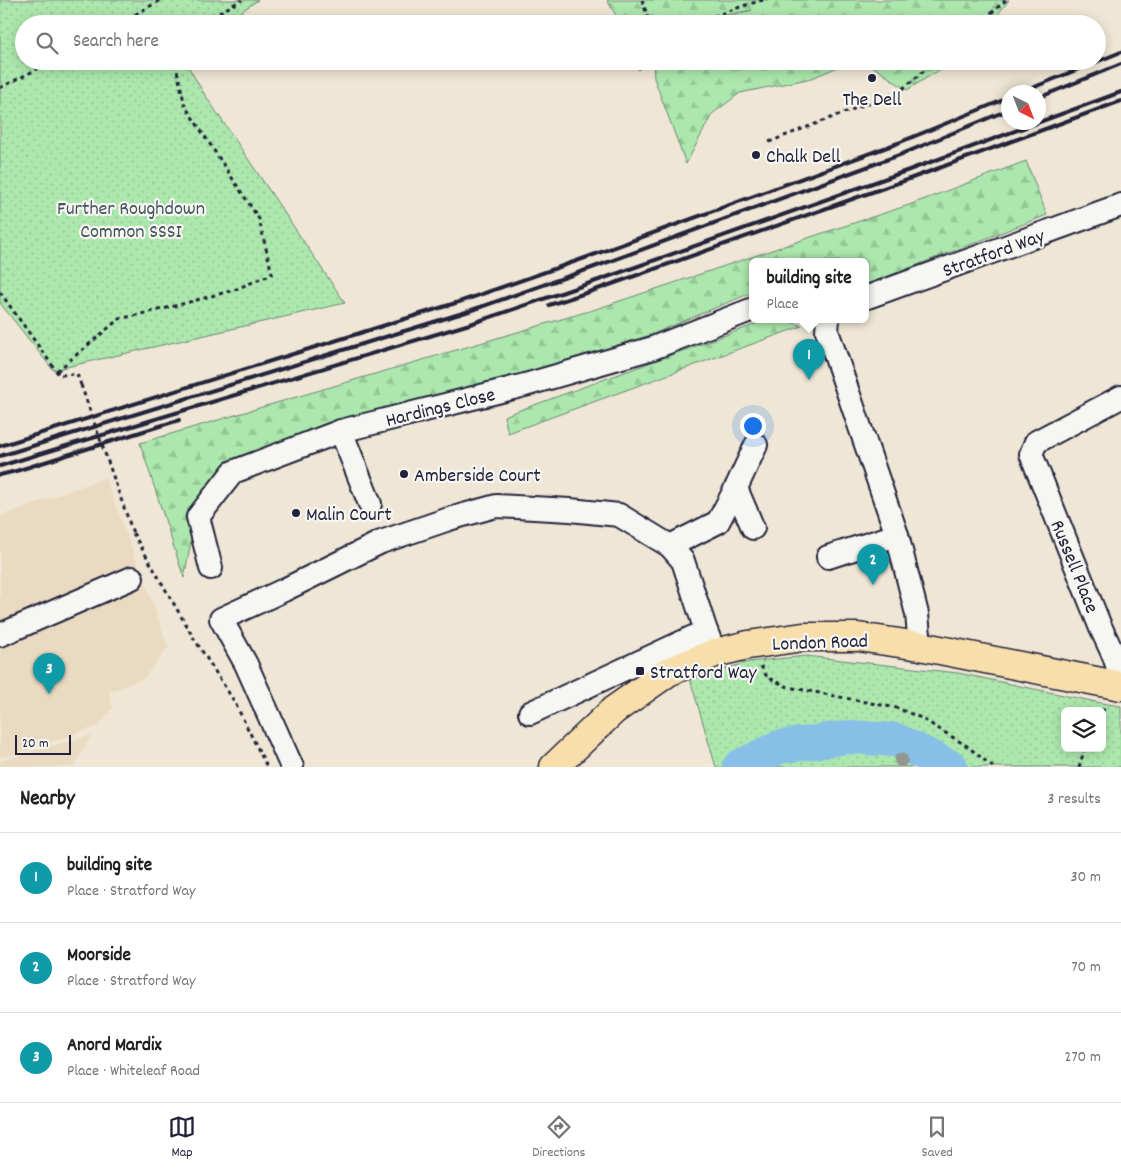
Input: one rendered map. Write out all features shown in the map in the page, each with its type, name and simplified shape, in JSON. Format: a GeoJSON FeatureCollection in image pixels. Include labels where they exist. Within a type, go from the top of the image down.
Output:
{"type":"FeatureCollection","features":[{"type":"Feature","properties":{"kind":"main road","name":"London Road"},"geometry":{"type":"LineString","coordinates":[[560,765],[614,710],[711,642],[748,644],[803,637],[858,637],[920,646],[1121,686]]}},
{"type":"Feature","properties":{"kind":"street","name":"Stratford Way"},"geometry":{"type":"LineString","coordinates":[[869,297],[1121,205]]}},
{"type":"Feature","properties":{"kind":"street","name":"Hardings Close"},"geometry":{"type":"LineString","coordinates":[[211,568],[198,517],[234,472],[342,431],[525,385],[653,348],[749,311]]}},
{"type":"Feature","properties":{"kind":"street"},"geometry":{"type":"LineString","coordinates":[[828,323],[827,330],[897,535],[917,614],[920,646]]}},
{"type":"Feature","properties":{"kind":"street","name":"Russell Place"},"geometry":{"type":"LineString","coordinates":[[1121,397],[1036,442],[1032,454],[1100,626],[1114,656],[1121,678]]}},
{"type":"Feature","properties":{"kind":"street"},"geometry":{"type":"LineString","coordinates":[[342,431],[370,504]]}},
{"type":"Feature","properties":{"kind":"street"},"geometry":{"type":"LineString","coordinates":[[670,546],[718,522],[756,445]]}},
{"type":"Feature","properties":{"kind":"street"},"geometry":{"type":"LineString","coordinates":[[736,488],[753,528]]}},
{"type":"Feature","properties":{"kind":"street"},"geometry":{"type":"LineString","coordinates":[[292,767],[246,664],[222,619],[381,542],[449,519],[496,506],[619,515],[670,546],[683,562],[711,642],[530,713]]}},
{"type":"Feature","properties":{"kind":"street"},"geometry":{"type":"LineString","coordinates":[[828,557],[897,535]]}},
{"type":"Feature","properties":{"kind":"street"},"geometry":{"type":"LineString","coordinates":[[0,634],[132,578]]}},
{"type":"Feature","properties":{"kind":"path"},"geometry":{"type":"LineString","coordinates":[[135,15],[161,0]]}},
{"type":"Feature","properties":{"kind":"path"},"geometry":{"type":"LineString","coordinates":[[214,15],[242,0]]}},
{"type":"Feature","properties":{"kind":"path"},"geometry":{"type":"LineString","coordinates":[[642,0],[647,15]]}},
{"type":"Feature","properties":{"kind":"path"},"geometry":{"type":"LineString","coordinates":[[717,15],[763,0]]}},
{"type":"Feature","properties":{"kind":"path"},"geometry":{"type":"LineString","coordinates":[[989,15],[1006,0]]}},
{"type":"Feature","properties":{"kind":"path"},"geometry":{"type":"LineString","coordinates":[[0,88],[35,70]]}},
{"type":"Feature","properties":{"kind":"path"},"geometry":{"type":"LineString","coordinates":[[57,370],[119,319],[234,290],[272,274],[259,219],[185,106],[177,70]]}},
{"type":"Feature","properties":{"kind":"path"},"geometry":{"type":"LineString","coordinates":[[769,142],[900,91],[925,70]]}},
{"type":"Feature","properties":{"kind":"path"},"geometry":{"type":"LineString","coordinates":[[0,292],[59,375],[77,374],[133,533],[193,636],[234,700],[267,767]]}},
{"type":"Feature","properties":{"kind":"path"},"geometry":{"type":"LineString","coordinates":[[748,644],[768,677],[788,687],[897,708],[921,718],[967,746],[993,767]]}},
{"type":"Feature","properties":{"kind":"path"},"geometry":{"type":"LineString","coordinates":[[1079,767],[1084,752]]}},
{"type":"Feature","properties":{"kind":"shaded area"},"geometry":{"type":"Polygon","coordinates":[[[105,478],[168,647],[144,678],[109,692],[113,708],[98,726],[0,757],[0,516],[105,478]]]}},
{"type":"Feature","properties":{"kind":"shaded area"},"geometry":{"type":"Polygon","coordinates":[[[91,735],[74,767],[0,767],[0,761],[91,735]]]}},
{"type":"Feature","properties":{"kind":"green space","name":"Further Roughdown Common SSSI"},"geometry":{"type":"Polygon","coordinates":[[[0,0],[258,0],[236,15],[15,15],[15,70],[190,70],[203,92],[345,303],[53,370],[0,303],[0,0]]]}},
{"type":"Feature","properties":{"kind":"green space"},"geometry":{"type":"Polygon","coordinates":[[[607,0],[1009,0],[997,15],[734,15],[752,10],[726,15],[616,15],[607,0]]]}},
{"type":"Feature","properties":{"kind":"green space"},"geometry":{"type":"Polygon","coordinates":[[[654,70],[831,70],[812,78],[740,93],[712,114],[686,164],[654,78],[654,70]]]}},
{"type":"Feature","properties":{"kind":"green space"},"geometry":{"type":"Polygon","coordinates":[[[878,70],[939,70],[907,90],[878,70]]]}},
{"type":"Feature","properties":{"kind":"green space"},"geometry":{"type":"Polygon","coordinates":[[[1026,161],[1047,215],[869,283],[869,258],[749,258],[749,294],[650,335],[232,465],[198,504],[184,578],[140,443],[596,309],[823,233],[909,205],[1026,161]]]}},
{"type":"Feature","properties":{"kind":"green space"},"geometry":{"type":"Polygon","coordinates":[[[759,323],[794,323],[802,326],[508,433],[504,416],[759,323]]]}},
{"type":"Feature","properties":{"kind":"green space"},"geometry":{"type":"Polygon","coordinates":[[[806,656],[958,673],[1121,706],[1121,767],[716,767],[690,679],[749,662],[806,656]]]}},
{"type":"Feature","properties":{"kind":"waterway"},"geometry":{"type":"LineString","coordinates":[[739,767],[779,747],[849,737],[896,740],[951,767]]}},
{"type":"Feature","properties":{"kind":"railway"},"geometry":{"type":"LineString","coordinates":[[1106,58],[1121,52]]}},
{"type":"Feature","properties":{"kind":"railway"},"geometry":{"type":"LineString","coordinates":[[1046,95],[1121,64]]}},
{"type":"Feature","properties":{"kind":"railway"},"geometry":{"type":"LineString","coordinates":[[1039,85],[1076,70]]}},
{"type":"Feature","properties":{"kind":"railway"},"geometry":{"type":"LineString","coordinates":[[0,466],[473,323],[909,170],[1121,92]]}},
{"type":"Feature","properties":{"kind":"railway"},"geometry":{"type":"LineString","coordinates":[[0,446],[462,301],[898,143],[1001,101]]}},
{"type":"Feature","properties":{"kind":"railway"},"geometry":{"type":"LineString","coordinates":[[549,305],[912,178],[1121,101]]}},
{"type":"Feature","properties":{"kind":"railway"},"geometry":{"type":"LineString","coordinates":[[0,456],[466,312],[902,154],[1001,113]]}},
{"type":"Feature","properties":{"kind":"railway"},"geometry":{"type":"LineString","coordinates":[[0,475],[179,420]]}},
{"type":"Feature","properties":{"kind":"place","name":"The Dell"},"geometry":{"type":"Point","coordinates":[872,78]}},
{"type":"Feature","properties":{"kind":"place","name":"Chalk Dell"},"geometry":{"type":"Point","coordinates":[756,155]}},
{"type":"Feature","properties":{"kind":"place","name":"building site"},"geometry":{"type":"Point","coordinates":[809,380]}},
{"type":"Feature","properties":{"kind":"place","name":"Amberside Court"},"geometry":{"type":"Point","coordinates":[404,474]}},
{"type":"Feature","properties":{"kind":"place","name":"Malin Court"},"geometry":{"type":"Point","coordinates":[296,513]}},
{"type":"Feature","properties":{"kind":"place","name":"Moorside"},"geometry":{"type":"Point","coordinates":[873,585]}},
{"type":"Feature","properties":{"kind":"place","name":"Stratford Way"},"geometry":{"type":"Point","coordinates":[640,671]}},
{"type":"Feature","properties":{"kind":"place","name":"Anord Mardix"},"geometry":{"type":"Point","coordinates":[49,694]}}]}
